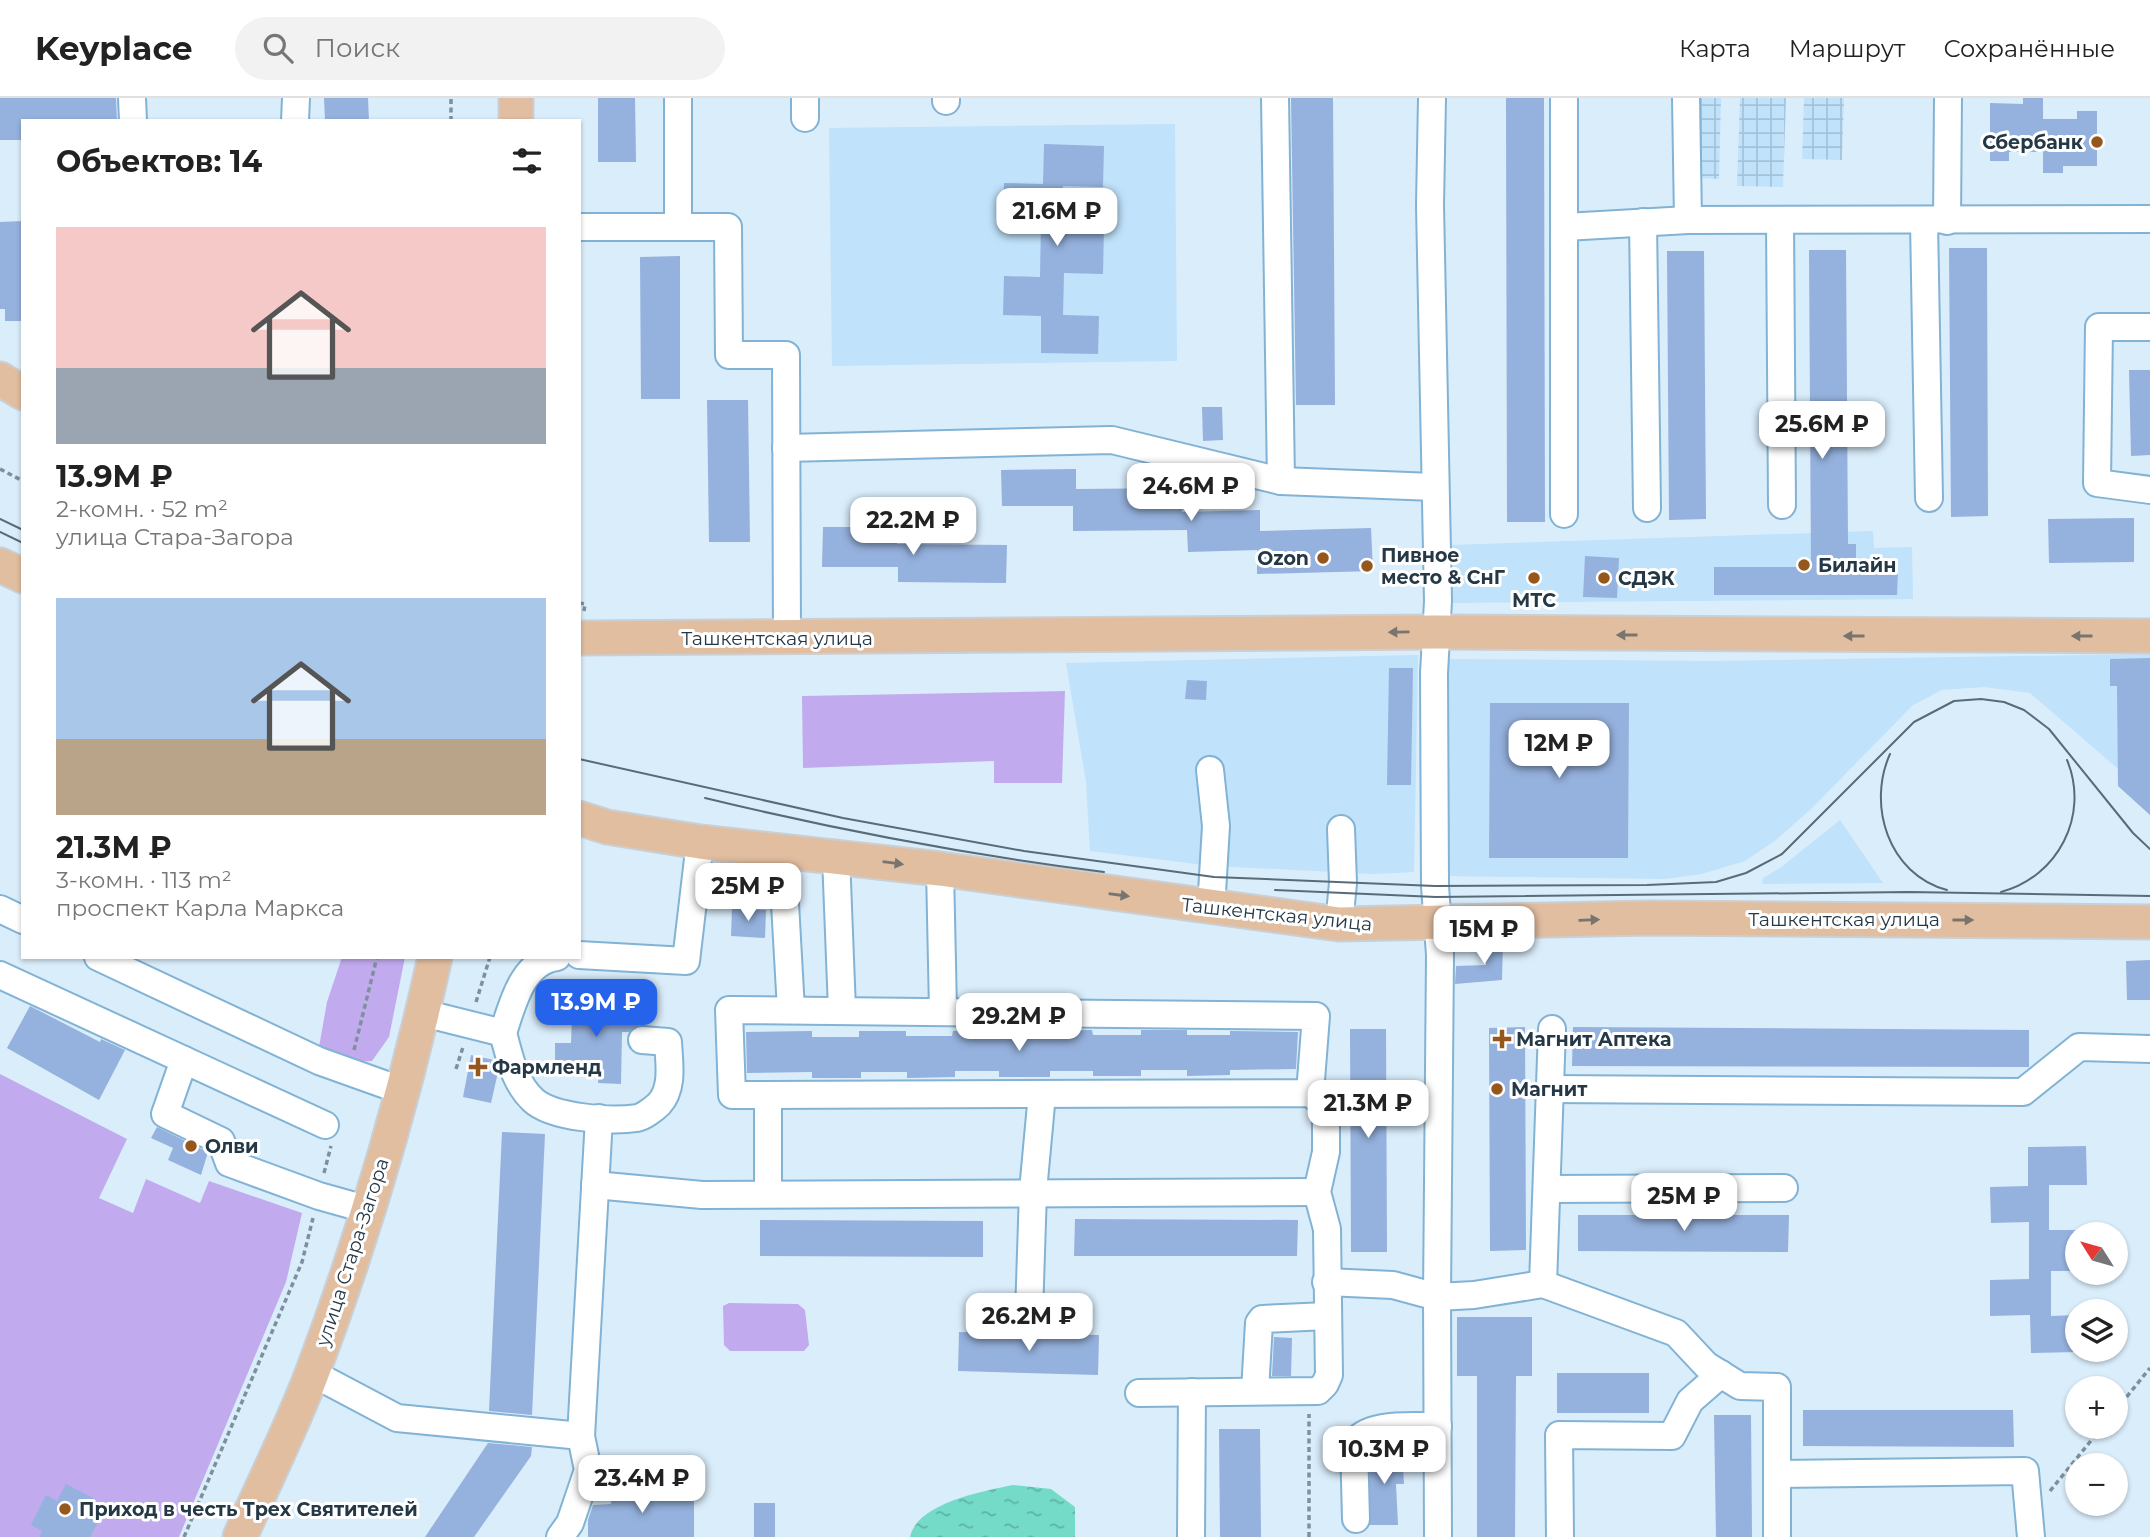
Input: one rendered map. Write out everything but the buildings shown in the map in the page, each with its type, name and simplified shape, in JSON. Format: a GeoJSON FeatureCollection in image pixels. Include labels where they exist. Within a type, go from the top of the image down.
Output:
{"type":"FeatureCollection","features":[{"type":"Feature","properties":{"kind":"main road"},"geometry":{"type":"LineString","coordinates":[[516,98],[516,119]]}},
{"type":"Feature","properties":{"kind":"main road"},"geometry":{"type":"LineString","coordinates":[[0,379],[21,392]]}},
{"type":"Feature","properties":{"kind":"main road"},"geometry":{"type":"LineString","coordinates":[[0,565],[21,575]]}},
{"type":"Feature","properties":{"kind":"main road","name":"Ташкентская улица"},"geometry":{"type":"LineString","coordinates":[[581,638],[1436,632],[2150,636]]}},
{"type":"Feature","properties":{"kind":"main road","name":"Ташкентская улица"},"geometry":{"type":"LineString","coordinates":[[588,828],[940,869],[1211,909],[1339,924],[1649,918],[2150,922]]}},
{"type":"Feature","properties":{"kind":"main road","name":"улица Стара-Загора"},"geometry":{"type":"LineString","coordinates":[[240,1537],[312,1373],[369,1210],[403,1091],[435,959]]}},
{"type":"Feature","properties":{"kind":"street"},"geometry":{"type":"LineString","coordinates":[[132,98],[133,119]]}},
{"type":"Feature","properties":{"kind":"street"},"geometry":{"type":"LineString","coordinates":[[295,119],[296,98]]}},
{"type":"Feature","properties":{"kind":"street"},"geometry":{"type":"LineString","coordinates":[[678,98],[678,227]]}},
{"type":"Feature","properties":{"kind":"street"},"geometry":{"type":"LineString","coordinates":[[1275,98],[1281,481]]}},
{"type":"Feature","properties":{"kind":"street"},"geometry":{"type":"LineString","coordinates":[[1432,98],[1434,487],[1438,601],[1435,886],[1438,924],[1438,1537]]}},
{"type":"Feature","properties":{"kind":"street"},"geometry":{"type":"LineString","coordinates":[[1564,98],[1564,514]]}},
{"type":"Feature","properties":{"kind":"street"},"geometry":{"type":"LineString","coordinates":[[1686,98],[1688,220]]}},
{"type":"Feature","properties":{"kind":"street"},"geometry":{"type":"LineString","coordinates":[[1929,498],[1936,221],[1948,98]]}},
{"type":"Feature","properties":{"kind":"street"},"geometry":{"type":"LineString","coordinates":[[1565,227],[1688,220],[2150,219]]}},
{"type":"Feature","properties":{"kind":"street"},"geometry":{"type":"LineString","coordinates":[[1780,220],[1782,505]]}},
{"type":"Feature","properties":{"kind":"street"},"geometry":{"type":"LineString","coordinates":[[1643,222],[1647,508]]}},
{"type":"Feature","properties":{"kind":"street"},"geometry":{"type":"LineString","coordinates":[[581,227],[728,227],[729,355],[786,355],[787,638]]}},
{"type":"Feature","properties":{"kind":"street"},"geometry":{"type":"LineString","coordinates":[[2150,327],[2099,327],[2097,483],[2150,490]]}},
{"type":"Feature","properties":{"kind":"street"},"geometry":{"type":"LineString","coordinates":[[786,448],[1112,440],[1281,481],[1434,487]]}},
{"type":"Feature","properties":{"kind":"street"},"geometry":{"type":"LineString","coordinates":[[1210,770],[1216,826],[1211,909]]}},
{"type":"Feature","properties":{"kind":"street"},"geometry":{"type":"LineString","coordinates":[[1339,924],[1343,883],[1341,829]]}},
{"type":"Feature","properties":{"kind":"street"},"geometry":{"type":"LineString","coordinates":[[581,955],[686,961],[700,842]]}},
{"type":"Feature","properties":{"kind":"street"},"geometry":{"type":"LineString","coordinates":[[782,850],[791,1010]]}},
{"type":"Feature","properties":{"kind":"street"},"geometry":{"type":"LineString","coordinates":[[836,856],[842,1010]]}},
{"type":"Feature","properties":{"kind":"street"},"geometry":{"type":"LineString","coordinates":[[940,869],[943,1011]]}},
{"type":"Feature","properties":{"kind":"street"},"geometry":{"type":"LineString","coordinates":[[0,909],[21,919]]}},
{"type":"Feature","properties":{"kind":"street"},"geometry":{"type":"LineString","coordinates":[[102,959],[348,1073],[403,1091]]}},
{"type":"Feature","properties":{"kind":"street"},"geometry":{"type":"LineString","coordinates":[[547,959],[520,983],[503,1033],[517,1081],[535,1102],[562,1114],[639,1118],[659,1104],[669,1087],[668,1042],[642,1040]]}},
{"type":"Feature","properties":{"kind":"street"},"geometry":{"type":"LineString","coordinates":[[0,975],[329,1130]]}},
{"type":"Feature","properties":{"kind":"street"},"geometry":{"type":"LineString","coordinates":[[1139,1393],[1318,1391],[1325,1384],[1329,1375],[1327,1229],[1317,1192],[1326,1152],[1326,1105],[1310,1093],[732,1095],[729,1010],[1316,1016],[1310,1093]]}},
{"type":"Feature","properties":{"kind":"street"},"geometry":{"type":"LineString","coordinates":[[423,1013],[503,1033]]}},
{"type":"Feature","properties":{"kind":"street"},"geometry":{"type":"LineString","coordinates":[[1543,1284],[1552,1029]]}},
{"type":"Feature","properties":{"kind":"street"},"geometry":{"type":"LineString","coordinates":[[1550,1089],[2024,1092],[2079,1047],[2150,1048]]}},
{"type":"Feature","properties":{"kind":"street"},"geometry":{"type":"LineString","coordinates":[[184,1060],[165,1114],[221,1140],[229,1163],[319,1196],[369,1210]]}},
{"type":"Feature","properties":{"kind":"street"},"geometry":{"type":"LineString","coordinates":[[1029,1314],[1033,1191],[1042,1094]]}},
{"type":"Feature","properties":{"kind":"street"},"geometry":{"type":"LineString","coordinates":[[768,1096],[768,1194]]}},
{"type":"Feature","properties":{"kind":"street"},"geometry":{"type":"LineString","coordinates":[[560,1537],[570,1522],[588,1470],[582,1436],[599,1118]]}},
{"type":"Feature","properties":{"kind":"street"},"geometry":{"type":"LineString","coordinates":[[595,1185],[702,1195],[1033,1191],[1317,1192]]}},
{"type":"Feature","properties":{"kind":"street"},"geometry":{"type":"LineString","coordinates":[[1546,1189],[1784,1188]]}},
{"type":"Feature","properties":{"kind":"street"},"geometry":{"type":"LineString","coordinates":[[1326,1282],[1393,1285],[1437,1297],[1474,1295],[1543,1284],[1676,1333],[1706,1365],[1740,1386],[1777,1387],[1777,1537]]}},
{"type":"Feature","properties":{"kind":"street"},"geometry":{"type":"LineString","coordinates":[[1255,1391],[1259,1323],[1262,1319],[1327,1315]]}},
{"type":"Feature","properties":{"kind":"street"},"geometry":{"type":"LineString","coordinates":[[312,1373],[397,1418],[582,1436]]}},
{"type":"Feature","properties":{"kind":"street"},"geometry":{"type":"LineString","coordinates":[[1560,1537],[1559,1435],[1672,1436],[1690,1401],[1721,1374]]}},
{"type":"Feature","properties":{"kind":"street"},"geometry":{"type":"LineString","coordinates":[[1191,1537],[1192,1392]]}},
{"type":"Feature","properties":{"kind":"street"},"geometry":{"type":"LineString","coordinates":[[1356,1519],[1354,1444],[1358,1437],[1371,1430],[1438,1426]]}},
{"type":"Feature","properties":{"kind":"street"},"geometry":{"type":"LineString","coordinates":[[1777,1474],[2025,1471],[2030,1527]]}},
{"type":"Feature","properties":{"kind":"path"},"geometry":{"type":"LineString","coordinates":[[451,98],[451,119]]}},
{"type":"Feature","properties":{"kind":"path"},"geometry":{"type":"LineString","coordinates":[[0,469],[21,480]]}},
{"type":"Feature","properties":{"kind":"path"},"geometry":{"type":"LineString","coordinates":[[348,1073],[376,959]]}},
{"type":"Feature","properties":{"kind":"path"},"geometry":{"type":"LineString","coordinates":[[184,1537],[302,1262],[319,1196],[329,1130]]}},
{"type":"Feature","properties":{"kind":"path"},"geometry":{"type":"LineString","coordinates":[[2128,1395],[2150,1368]]}},
{"type":"Feature","properties":{"kind":"path"},"geometry":{"type":"LineString","coordinates":[[1308,1537],[1309,1391]]}},
{"type":"Feature","properties":{"kind":"path"},"geometry":{"type":"LineString","coordinates":[[2030,1527],[2094,1439]]}},
{"type":"Feature","properties":{"kind":"shaded area"},"geometry":{"type":"Polygon","coordinates":[[[1699,98],[1721,98],[1719,179],[1697,178],[1699,98]]]}},
{"type":"Feature","properties":{"kind":"shaded area"},"geometry":{"type":"Polygon","coordinates":[[[1740,98],[1786,98],[1783,187],[1737,186],[1740,98]]]}},
{"type":"Feature","properties":{"kind":"shaded area"},"geometry":{"type":"Polygon","coordinates":[[[1804,98],[1844,98],[1842,160],[1802,159],[1804,98]]]}},
{"type":"Feature","properties":{"kind":"shaded area"},"geometry":{"type":"Polygon","coordinates":[[[1175,124],[1177,361],[832,366],[829,128],[1175,124]]]}},
{"type":"Feature","properties":{"kind":"shaded area"},"geometry":{"type":"Polygon","coordinates":[[[1873,531],[1874,548],[1912,547],[1913,599],[1450,603],[1450,545],[1873,531]]]}},
{"type":"Feature","properties":{"kind":"shaded area"},"geometry":{"type":"Polygon","coordinates":[[[2150,654],[2150,808],[2124,774],[2030,693],[1984,687],[1942,690],[1913,705],[1812,808],[1776,840],[1745,861],[1702,874],[1665,879],[1441,876],[1444,659],[1713,661],[2150,654]]]}},
{"type":"Feature","properties":{"kind":"shaded area"},"geometry":{"type":"Polygon","coordinates":[[[1418,655],[1414,872],[1374,874],[1213,866],[1090,851],[1086,782],[1066,663],[1418,655]]]}},
{"type":"Feature","properties":{"kind":"shaded area"},"geometry":{"type":"Polygon","coordinates":[[[1065,691],[1062,783],[994,783],[994,761],[803,768],[802,696],[1065,691]]]}},
{"type":"Feature","properties":{"kind":"shaded area"},"geometry":{"type":"Polygon","coordinates":[[[1840,820],[1883,883],[1762,884],[1763,878],[1780,868],[1840,820]]]}},
{"type":"Feature","properties":{"kind":"shaded area"},"geometry":{"type":"Polygon","coordinates":[[[341,959],[405,959],[389,1037],[372,1061],[344,1058],[319,1047],[327,1002],[341,959]]]}},
{"type":"Feature","properties":{"kind":"shaded area"},"geometry":{"type":"Polygon","coordinates":[[[0,1074],[127,1139],[99,1198],[133,1213],[146,1179],[200,1203],[209,1181],[302,1213],[286,1282],[179,1537],[0,1537],[0,1074]]]}},
{"type":"Feature","properties":{"kind":"shaded area"},"geometry":{"type":"Polygon","coordinates":[[[729,1303],[798,1304],[805,1310],[809,1345],[804,1351],[730,1351],[724,1345],[723,1306],[729,1303]]]}},
{"type":"Feature","properties":{"kind":"water"},"geometry":{"type":"Polygon","coordinates":[[[1013,1485],[1051,1489],[1075,1507],[1075,1537],[910,1537],[915,1525],[938,1507],[970,1495],[1013,1485]]]}},
{"type":"Feature","properties":{"kind":"tram line"},"geometry":{"type":"LineString","coordinates":[[0,519],[21,529]]}},
{"type":"Feature","properties":{"kind":"tram line"},"geometry":{"type":"LineString","coordinates":[[0,532],[21,542]]}},
{"type":"Feature","properties":{"kind":"tram line"},"geometry":{"type":"LineString","coordinates":[[581,759],[843,818],[1024,851],[1214,877],[1435,886],[1647,885],[1716,882],[1746,873],[1782,854],[1914,722],[1954,701],[1981,699],[2004,702],[2024,710],[2049,729],[2133,833],[2150,849]]}},
{"type":"Feature","properties":{"kind":"tram line"},"geometry":{"type":"LineString","coordinates":[[1890,754],[1883,774],[1881,795],[1882,815],[1888,835],[1897,853],[1910,869],[1927,882],[1947,890]]}},
{"type":"Feature","properties":{"kind":"tram line"},"geometry":{"type":"LineString","coordinates":[[2001,892],[2039,873],[2064,841],[2074,802],[2073,781],[2067,760]]}},
{"type":"Feature","properties":{"kind":"tram line"},"geometry":{"type":"LineString","coordinates":[[705,798],[903,841],[1104,872]]}},
{"type":"Feature","properties":{"kind":"tram line"},"geometry":{"type":"LineString","coordinates":[[1275,890],[1436,897],[1909,892],[2150,896]]}},
{"type":"Feature","properties":{"kind":"place","name":"Сбербанк"},"geometry":{"type":"Point","coordinates":[2097,142]}},
{"type":"Feature","properties":{"kind":"place","name":"Ozon"},"geometry":{"type":"Point","coordinates":[1323,558]}},
{"type":"Feature","properties":{"kind":"place","name":"Билайн"},"geometry":{"type":"Point","coordinates":[1804,565]}},
{"type":"Feature","properties":{"kind":"place","name":"Пивное место & СнГ"},"geometry":{"type":"Point","coordinates":[1367,566]}},
{"type":"Feature","properties":{"kind":"place","name":"МТС"},"geometry":{"type":"Point","coordinates":[1534,578]}},
{"type":"Feature","properties":{"kind":"place","name":"СДЭК"},"geometry":{"type":"Point","coordinates":[1604,578]}},
{"type":"Feature","properties":{"kind":"place","name":"Магнит Аптека"},"geometry":{"type":"Point","coordinates":[1502,1039]}},
{"type":"Feature","properties":{"kind":"place","name":"Фармленд"},"geometry":{"type":"Point","coordinates":[478,1067]}},
{"type":"Feature","properties":{"kind":"place","name":"Магнит"},"geometry":{"type":"Point","coordinates":[1497,1089]}},
{"type":"Feature","properties":{"kind":"place","name":"Олви"},"geometry":{"type":"Point","coordinates":[191,1146]}},
{"type":"Feature","properties":{"kind":"place","name":"Приход в честь Трех Святителей"},"geometry":{"type":"Point","coordinates":[65,1509]}}]}
